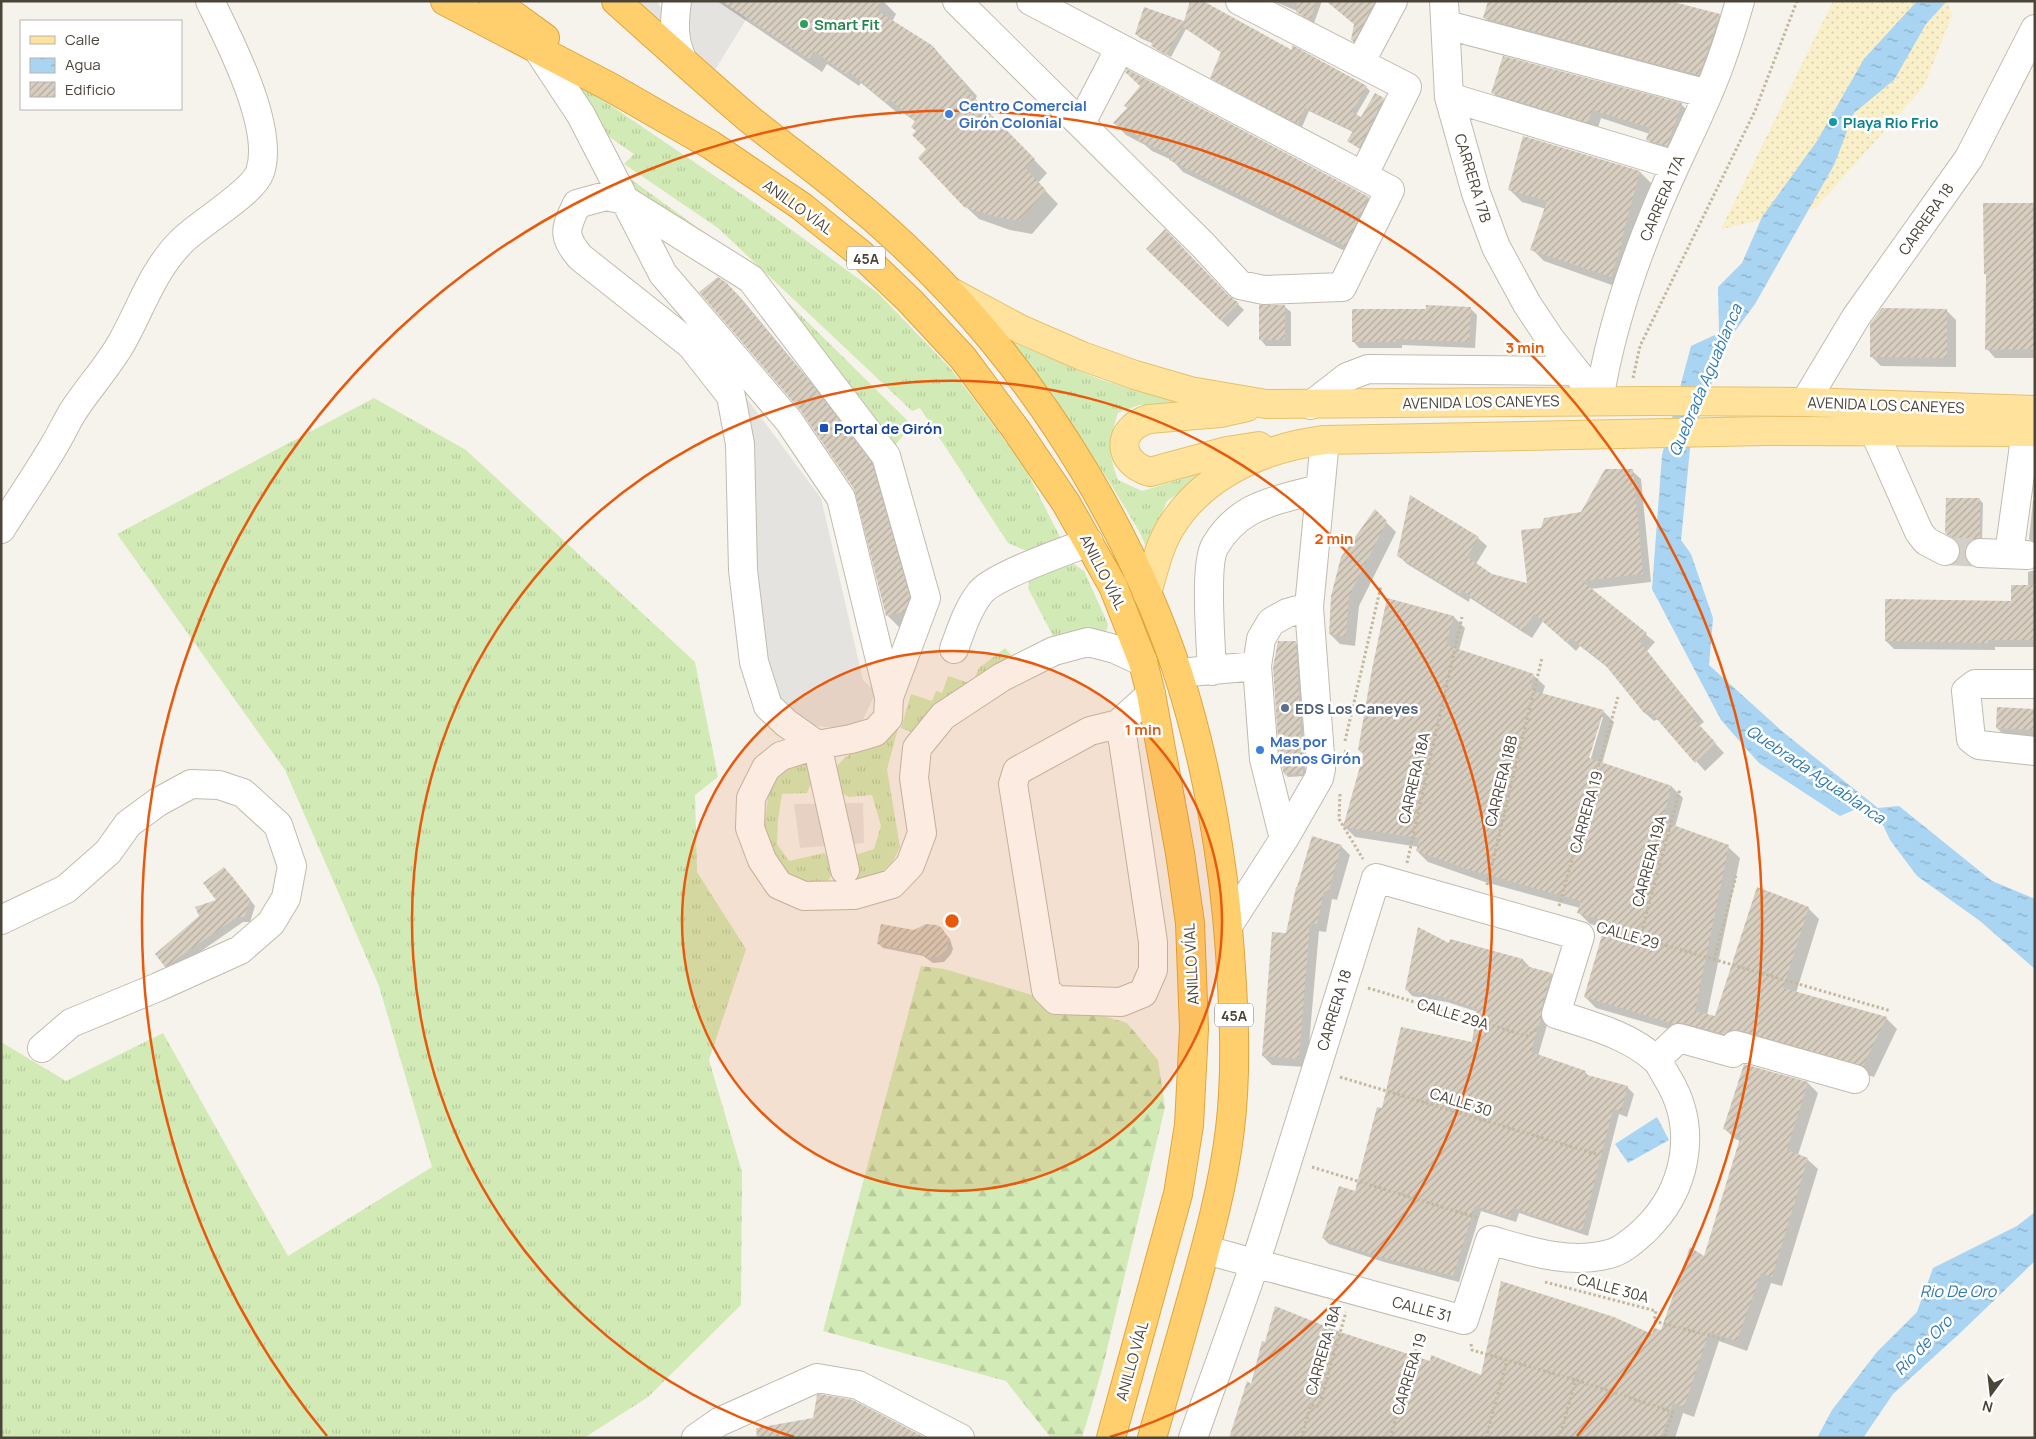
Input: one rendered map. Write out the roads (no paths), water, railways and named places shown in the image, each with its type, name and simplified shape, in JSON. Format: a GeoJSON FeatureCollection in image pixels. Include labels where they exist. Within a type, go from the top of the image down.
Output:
{"type":"FeatureCollection","features":[{"type":"Feature","properties":{"kind":"highway","name":"ANILLO VÍAL"},"geometry":{"type":"LineString","coordinates":[[445,1],[610,87],[711,145],[801,206],[862,255],[890,281],[963,358],[1018,431],[1066,503],[1113,586],[1143,662],[1151,694],[1180,853],[1190,923],[1194,1029],[1185,1160],[1178,1194],[1110,1438]]}},
{"type":"Feature","properties":{"kind":"highway"},"geometry":{"type":"LineString","coordinates":[[494,1],[610,87]]}},
{"type":"Feature","properties":{"kind":"highway"},"geometry":{"type":"LineString","coordinates":[[600,1],[650,31]]}},
{"type":"Feature","properties":{"kind":"highway","name":"ANILLO VÍAL"},"geometry":{"type":"LineString","coordinates":[[616,1],[750,119],[848,197],[900,242],[949,291],[1003,352],[1045,409],[1087,477],[1129,553],[1147,593],[1178,673],[1199,753],[1222,870],[1235,1021],[1234,1083],[1226,1164],[1219,1201],[1152,1438]]}},
{"type":"Feature","properties":{"kind":"main road","name":"AVENIDA LOS CANEYES"},"geometry":{"type":"LineString","coordinates":[[949,291],[1020,329],[1082,356],[1135,375],[1190,391],[1266,404],[1599,401],[1642,394],[1768,402],[1805,402],[2032,424]]}},
{"type":"Feature","properties":{"kind":"main road"},"geometry":{"type":"LineString","coordinates":[[1266,404],[1220,413],[1149,419],[1139,422],[1130,429],[1126,438],[1127,456],[1132,464],[1139,469],[1150,472],[1255,446],[1312,441]]}},
{"type":"Feature","properties":{"kind":"main road","name":"AVENIDA LOS CANEYES"},"geometry":{"type":"LineString","coordinates":[[1147,593],[1158,554],[1172,525],[1192,499],[1235,467],[1258,456],[1312,441],[1649,433],[1874,431],[2032,424]]}},
{"type":"Feature","properties":{"kind":"street"},"geometry":{"type":"LineString","coordinates":[[1,529],[53,448],[72,413],[122,343],[148,288],[180,242],[244,193],[260,173],[263,144],[256,109],[241,66],[210,1]]}},
{"type":"Feature","properties":{"kind":"street"},"geometry":{"type":"LineString","coordinates":[[677,1],[675,19],[676,46],[683,61]]}},
{"type":"Feature","properties":{"kind":"street"},"geometry":{"type":"LineString","coordinates":[[957,1],[1081,123],[1240,285],[1264,290],[1342,287],[1390,190],[1031,1]]}},
{"type":"Feature","properties":{"kind":"street"},"geometry":{"type":"LineString","coordinates":[[1240,1],[1407,87],[1363,176]]}},
{"type":"Feature","properties":{"kind":"street"},"geometry":{"type":"LineString","coordinates":[[1360,63],[1392,1]]}},
{"type":"Feature","properties":{"kind":"street","name":"CARRERA 17A"},"geometry":{"type":"LineString","coordinates":[[1599,401],[1604,371],[1617,323],[1642,245],[1708,94],[1728,43],[1740,1]]}},
{"type":"Feature","properties":{"kind":"street"},"geometry":{"type":"LineString","coordinates":[[1445,13],[1708,94]]}},
{"type":"Feature","properties":{"kind":"street","name":"CARRERA 17B"},"geometry":{"type":"LineString","coordinates":[[1445,13],[1449,97],[1476,193],[1496,247],[1527,304],[1551,340],[1599,401]]}},
{"type":"Feature","properties":{"kind":"street","name":"CARRERA 18"},"geometry":{"type":"LineString","coordinates":[[1805,402],[1856,317],[1969,158],[2035,29]]}},
{"type":"Feature","properties":{"kind":"street"},"geometry":{"type":"LineString","coordinates":[[1081,123],[1120,48]]}},
{"type":"Feature","properties":{"kind":"street"},"geometry":{"type":"LineString","coordinates":[[538,50],[581,115],[663,274],[788,421],[841,498],[890,697]]}},
{"type":"Feature","properties":{"kind":"street"},"geometry":{"type":"LineString","coordinates":[[1449,97],[1675,166]]}},
{"type":"Feature","properties":{"kind":"street"},"geometry":{"type":"LineString","coordinates":[[845,870],[817,745],[786,723],[768,706],[754,662],[743,570],[740,444],[731,396],[691,345],[580,257],[568,242],[567,225],[577,204],[606,196],[625,200],[752,279],[886,456],[926,598],[890,697],[888,718],[875,732],[852,739],[817,745],[781,756],[766,768],[751,798],[750,828],[762,860],[779,885],[804,896],[854,895],[892,884],[910,865],[922,833],[914,778],[918,748],[943,716],[1002,677],[1054,651],[1088,642],[1115,649],[1143,662]]}},
{"type":"Feature","properties":{"kind":"street"},"geometry":{"type":"LineString","coordinates":[[1528,402],[1551,340]]}},
{"type":"Feature","properties":{"kind":"street"},"geometry":{"type":"LineString","coordinates":[[1311,404],[1347,377],[1368,369],[1575,370]]}},
{"type":"Feature","properties":{"kind":"street"},"geometry":{"type":"LineString","coordinates":[[1980,553],[2018,554],[2032,424]]}},
{"type":"Feature","properties":{"kind":"street"},"geometry":{"type":"LineString","coordinates":[[1874,431],[1920,532],[1926,541],[1945,551]]}},
{"type":"Feature","properties":{"kind":"street"},"geometry":{"type":"LineString","coordinates":[[1228,926],[1315,788],[1320,769],[1309,607],[1319,489],[1312,441]]}},
{"type":"Feature","properties":{"kind":"street"},"geometry":{"type":"LineString","coordinates":[[1212,670],[1209,576],[1214,547],[1229,527],[1250,512],[1277,500],[1319,489]]}},
{"type":"Feature","properties":{"kind":"street"},"geometry":{"type":"LineString","coordinates":[[954,649],[969,610],[982,591],[1010,574],[1089,542]]}},
{"type":"Feature","properties":{"kind":"street"},"geometry":{"type":"LineString","coordinates":[[1284,839],[1264,759],[1257,666],[1261,639],[1271,622],[1287,613],[1309,607]]}},
{"type":"Feature","properties":{"kind":"street"},"geometry":{"type":"LineString","coordinates":[[1178,673],[1257,666]]}},
{"type":"Feature","properties":{"kind":"street"},"geometry":{"type":"LineString","coordinates":[[2035,684],[1975,684],[1966,691],[1971,739],[1979,745],[2035,751]]}},
{"type":"Feature","properties":{"kind":"street"},"geometry":{"type":"LineString","coordinates":[[1118,724],[1123,741],[1153,942],[1153,970],[1143,993],[1121,1002],[1056,1000],[1046,990],[1013,784],[1017,771],[1090,730],[1118,724],[1151,694]]}},
{"type":"Feature","properties":{"kind":"street"},"geometry":{"type":"LineString","coordinates":[[1,920],[66,888],[108,852],[128,824],[158,802],[191,784],[219,785],[243,793],[278,825],[292,866],[286,898],[271,923],[240,950],[71,1023],[42,1048]]}},
{"type":"Feature","properties":{"kind":"street","name":"CARRERA 18"},"geometry":{"type":"LineString","coordinates":[[1193,1438],[1255,1263],[1376,878]]}},
{"type":"Feature","properties":{"kind":"street","name":"CALLE 29"},"geometry":{"type":"LineString","coordinates":[[1376,878],[1580,936],[1556,1014],[1604,1030],[1632,1044],[1656,1060]]}},
{"type":"Feature","properties":{"kind":"street"},"geometry":{"type":"LineString","coordinates":[[1656,1060],[1679,1038],[1733,1053],[1735,1045],[1855,1079]]}},
{"type":"Feature","properties":{"kind":"street","name":"CALLE 31"},"geometry":{"type":"LineString","coordinates":[[1206,1250],[1464,1320],[1490,1240],[1542,1254],[1577,1259],[1611,1254],[1634,1241],[1655,1221],[1673,1195],[1683,1168],[1685,1142],[1684,1119],[1677,1094],[1656,1060]]}},
{"type":"Feature","properties":{"kind":"street"},"geometry":{"type":"LineString","coordinates":[[696,1438],[719,1422],[817,1378],[858,1385],[960,1438]]}},
{"type":"Feature","properties":{"kind":"water","name":"Quebrada Aguablanca"},"geometry":{"type":"Polygon","coordinates":[[[1917,1],[1947,1],[1926,24],[1894,80],[1854,113],[1834,165],[1755,304],[1727,342],[1691,439],[1681,540],[1691,554],[1713,618],[1709,665],[1783,732],[1878,808],[1899,806],[1992,881],[2035,899],[2035,969],[1980,921],[1917,876],[1890,840],[1883,825],[1863,806],[1840,816],[1759,763],[1721,720],[1652,589],[1662,455],[1691,346],[1719,333],[1718,287],[1742,263],[1762,217],[1817,141],[1864,59],[1917,1]]]}},
{"type":"Feature","properties":{"kind":"water"},"geometry":{"type":"Polygon","coordinates":[[[1657,1117],[1669,1140],[1628,1163],[1615,1144],[1657,1117]]]}},
{"type":"Feature","properties":{"kind":"water","name":"Rio De Oro"},"geometry":{"type":"Polygon","coordinates":[[[2035,1212],[2035,1261],[1893,1394],[1863,1438],[1817,1438],[1832,1410],[1877,1352],[1917,1312],[1933,1268],[2017,1226],[2035,1212]]]}},
{"type":"Feature","properties":{"kind":"tunnel"},"geometry":{"type":"LineString","coordinates":[[1945,551],[1980,553]]}},
{"type":"Feature","properties":{"kind":"place","name":"Smart Fit"},"geometry":{"type":"Point","coordinates":[804,24]}},
{"type":"Feature","properties":{"kind":"place","name":"Centro Comercial Girón Colonial"},"geometry":{"type":"Point","coordinates":[949,114]}},
{"type":"Feature","properties":{"kind":"place","name":"Playa Rio Frio"},"geometry":{"type":"Point","coordinates":[1833,122]}},
{"type":"Feature","properties":{"kind":"place","name":"Portal de Girón"},"geometry":{"type":"Point","coordinates":[824,428]}},
{"type":"Feature","properties":{"kind":"place","name":"EDS Los Caneyes"},"geometry":{"type":"Point","coordinates":[1285,708]}},
{"type":"Feature","properties":{"kind":"place","name":"Mas por Menos Girón"},"geometry":{"type":"Point","coordinates":[1260,750]}},
{"type":"Feature","properties":{"kind":"water label","name":"Río de Oro"},"geometry":{"type":"Point","coordinates":[1923,1345]}}]}
